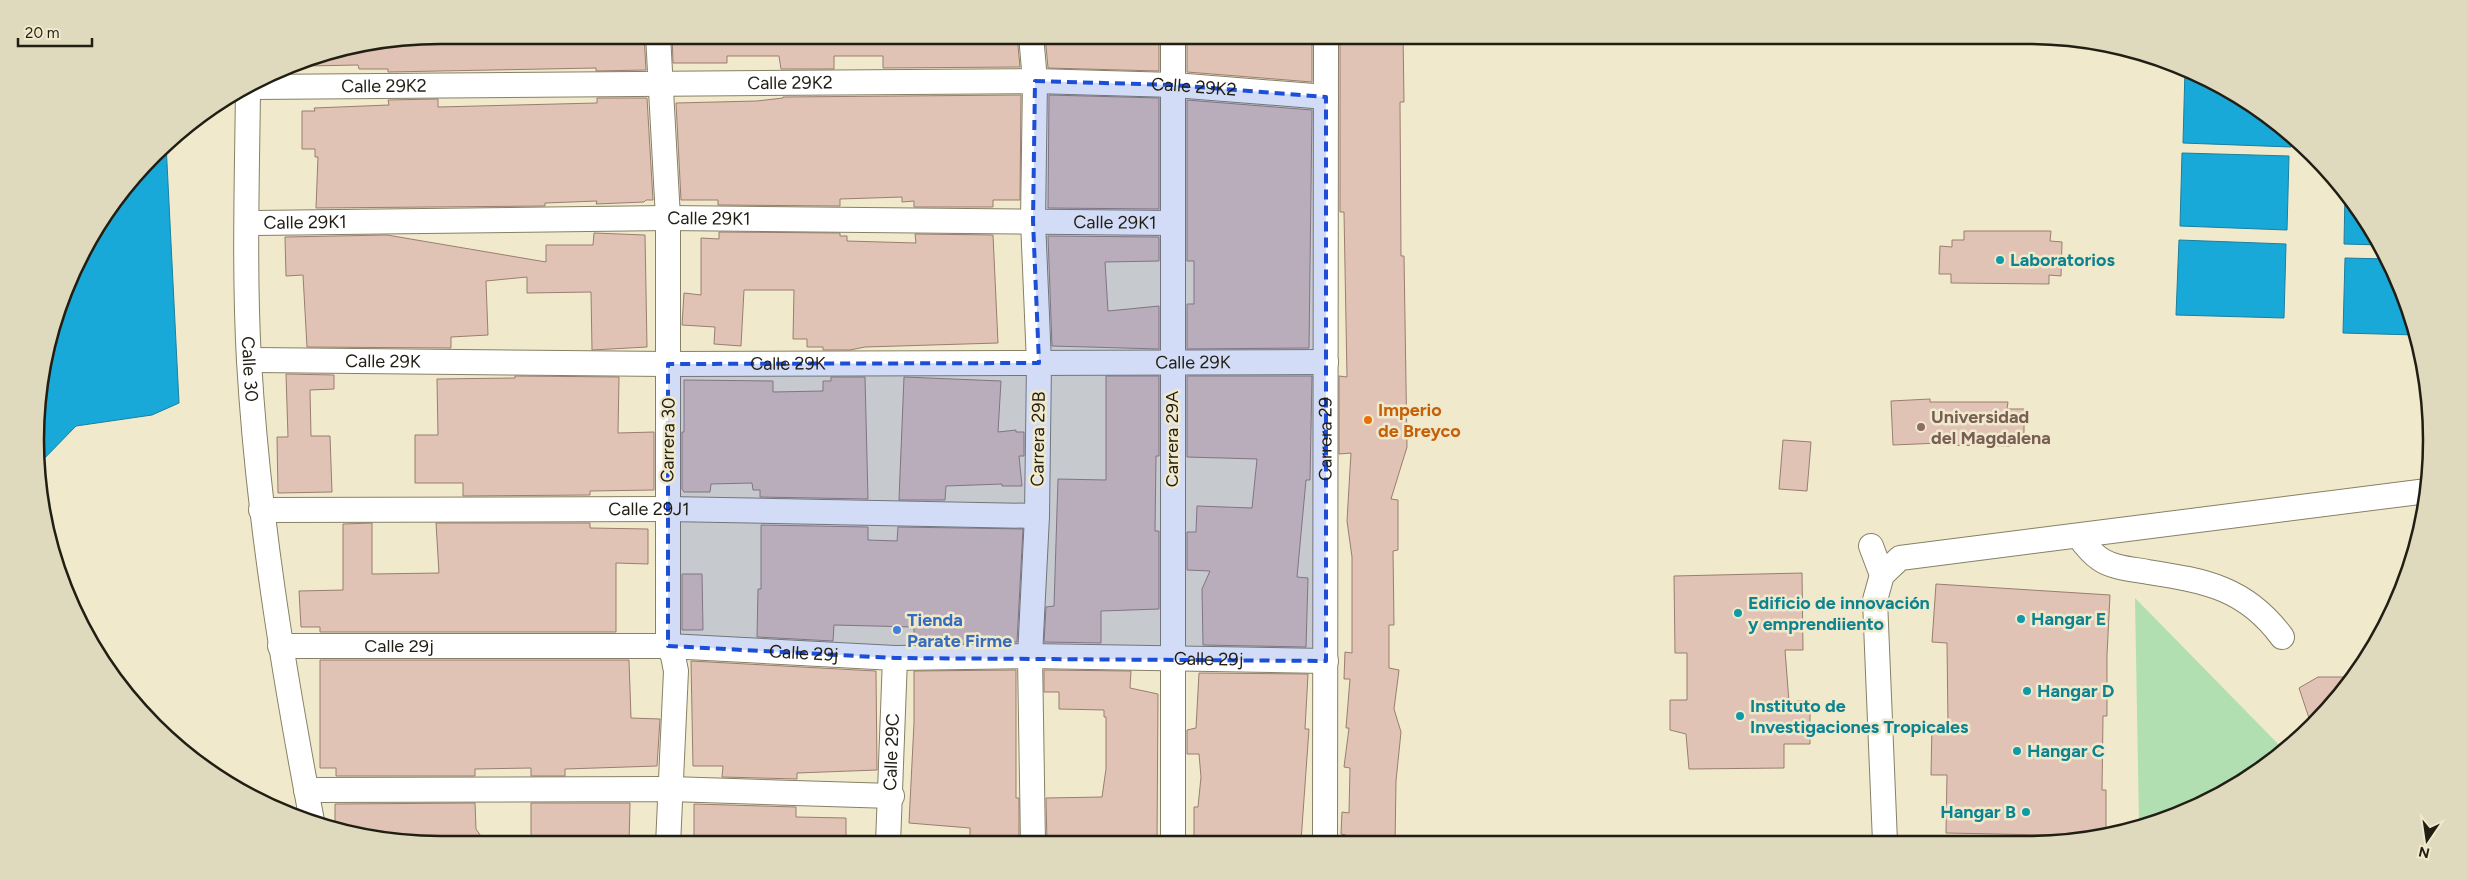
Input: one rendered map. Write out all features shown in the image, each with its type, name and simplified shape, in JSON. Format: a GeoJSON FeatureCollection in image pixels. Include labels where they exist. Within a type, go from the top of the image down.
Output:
{"type":"FeatureCollection","features":[{"type":"Feature","properties":{"kind":"street","name":"Carrera 30"},"geometry":{"type":"LineString","coordinates":[[658,44],[668,218],[668,646],[673,656],[676,671],[668,836]]}},
{"type":"Feature","properties":{"kind":"street","name":"Carrera 29B"},"geometry":{"type":"LineString","coordinates":[[1032,44],[1035,81],[1033,221],[1039,363],[1037,516],[1030,656],[1033,836]]}},
{"type":"Feature","properties":{"kind":"street","name":"Carrera 29A"},"geometry":{"type":"LineString","coordinates":[[1173,836],[1172,222],[1174,44]]}},
{"type":"Feature","properties":{"kind":"street","name":"Carrera 29"},"geometry":{"type":"LineString","coordinates":[[1324,836],[1326,44]]}},
{"type":"Feature","properties":{"kind":"street","name":"Calle 29K2"},"geometry":{"type":"LineString","coordinates":[[261,87],[1035,81],[1174,85],[1326,97]]}},
{"type":"Feature","properties":{"kind":"street","name":"Calle 30"},"geometry":{"type":"LineString","coordinates":[[248,94],[249,360],[261,510],[280,646],[311,814]]}},
{"type":"Feature","properties":{"kind":"street","name":"Calle 29K1"},"geometry":{"type":"LineString","coordinates":[[247,223],[668,218],[1172,222]]}},
{"type":"Feature","properties":{"kind":"street","name":"Calle 29K"},"geometry":{"type":"LineString","coordinates":[[249,360],[668,364],[1326,362]]}},
{"type":"Feature","properties":{"kind":"street"},"geometry":{"type":"LineString","coordinates":[[1885,836],[1875,600],[1882,575],[1900,558],[2079,537],[2420,492]]}},
{"type":"Feature","properties":{"kind":"street","name":"Calle 29J1"},"geometry":{"type":"LineString","coordinates":[[261,510],[667,509],[1037,516]]}},
{"type":"Feature","properties":{"kind":"street"},"geometry":{"type":"LineString","coordinates":[[2079,537],[2093,554],[2111,565],[2187,578],[2217,587],[2246,600],[2269,620],[2282,638]]}},
{"type":"Feature","properties":{"kind":"street"},"geometry":{"type":"LineString","coordinates":[[1871,546],[1882,575]]}},
{"type":"Feature","properties":{"kind":"street","name":"Calle 29j"},"geometry":{"type":"LineString","coordinates":[[280,646],[668,646],[895,658],[1030,656],[1326,661]]}},
{"type":"Feature","properties":{"kind":"street","name":"Calle 29C"},"geometry":{"type":"LineString","coordinates":[[889,836],[892,796],[895,658]]}},
{"type":"Feature","properties":{"kind":"street"},"geometry":{"type":"LineString","coordinates":[[306,790],[670,790],[892,796]]}},
{"type":"Feature","properties":{"kind":"highlighted area"},"geometry":{"type":"Polygon","coordinates":[[[1035,81],[1174,85],[1326,97],[1326,661],[895,658],[668,646],[668,364],[1039,363],[1033,221],[1035,81]]]}},
{"type":"Feature","properties":{"kind":"green space"},"geometry":{"type":"Polygon","coordinates":[[[2135,598],[2279,745],[2225,783],[2179,806],[2139,820],[2135,598]]]}},
{"type":"Feature","properties":{"kind":"water"},"geometry":{"type":"Polygon","coordinates":[[[2185,77],[2225,97],[2247,111],[2291,145],[2291,147],[2183,143],[2185,77]]]}},
{"type":"Feature","properties":{"kind":"water"},"geometry":{"type":"Polygon","coordinates":[[[2182,153],[2289,156],[2287,230],[2180,226],[2182,153]]]}},
{"type":"Feature","properties":{"kind":"water"},"geometry":{"type":"Polygon","coordinates":[[[167,154],[179,403],[152,415],[76,426],[45,458],[45,414],[57,337],[74,288],[97,242],[126,199],[167,154]]]}},
{"type":"Feature","properties":{"kind":"water"},"geometry":{"type":"Polygon","coordinates":[[[2345,204],[2371,245],[2344,244],[2345,204]]]}},
{"type":"Feature","properties":{"kind":"water"},"geometry":{"type":"Polygon","coordinates":[[[2179,240],[2286,244],[2284,318],[2176,315],[2179,240]]]}},
{"type":"Feature","properties":{"kind":"water"},"geometry":{"type":"Polygon","coordinates":[[[2345,258],[2379,259],[2393,288],[2409,335],[2343,333],[2345,258]]]}},
{"type":"Feature","properties":{"kind":"building"},"geometry":{"type":"Polygon","coordinates":[[[645,44],[646,70],[596,71],[596,68],[388,72],[388,69],[359,69],[358,65],[311,66],[363,51],[414,45],[645,44]]]}},
{"type":"Feature","properties":{"kind":"building"},"geometry":{"type":"Polygon","coordinates":[[[672,44],[1018,44],[1020,67],[883,68],[883,56],[834,56],[834,69],[781,69],[779,56],[727,56],[727,63],[673,63],[672,44]]]}},
{"type":"Feature","properties":{"kind":"building"},"geometry":{"type":"Polygon","coordinates":[[[1046,44],[1159,44],[1159,71],[1048,68],[1046,44]]]}},
{"type":"Feature","properties":{"kind":"building"},"geometry":{"type":"Polygon","coordinates":[[[1187,44],[1312,44],[1312,82],[1187,72],[1187,44]]]}},
{"type":"Feature","properties":{"kind":"building"},"geometry":{"type":"Polygon","coordinates":[[[1340,44],[1403,44],[1404,102],[1400,102],[1401,256],[1404,256],[1407,447],[1391,499],[1398,500],[1398,550],[1393,551],[1394,625],[1389,625],[1389,668],[1399,670],[1394,709],[1401,732],[1396,781],[1395,836],[1346,836],[1341,834],[1342,812],[1349,813],[1350,768],[1344,767],[1349,728],[1346,728],[1350,679],[1344,679],[1345,652],[1352,653],[1352,557],[1347,521],[1351,453],[1339,454],[1339,376],[1347,377],[1344,212],[1340,212],[1340,44]]]}},
{"type":"Feature","properties":{"kind":"building"},"geometry":{"type":"Polygon","coordinates":[[[1021,95],[1020,200],[993,200],[993,207],[914,207],[914,201],[902,202],[902,197],[840,199],[840,206],[718,205],[718,200],[681,200],[676,103],[757,101],[783,97],[1021,95]]]}},
{"type":"Feature","properties":{"kind":"building"},"geometry":{"type":"Polygon","coordinates":[[[1049,95],[1159,98],[1159,209],[1048,208],[1049,95]]]}},
{"type":"Feature","properties":{"kind":"building"},"geometry":{"type":"Polygon","coordinates":[[[597,98],[647,98],[653,200],[596,204],[597,201],[545,203],[545,206],[316,208],[318,157],[315,157],[315,149],[302,149],[302,111],[315,111],[314,108],[389,105],[388,100],[438,99],[438,107],[597,103],[597,98]]]}},
{"type":"Feature","properties":{"kind":"building"},"geometry":{"type":"Polygon","coordinates":[[[1187,100],[1312,110],[1309,348],[1187,349],[1187,304],[1194,304],[1194,261],[1187,261],[1187,100]]]}},
{"type":"Feature","properties":{"kind":"building","name":"Laboratorios"},"geometry":{"type":"Polygon","coordinates":[[[1964,231],[2051,231],[2050,241],[2062,242],[2061,276],[2049,275],[2049,284],[1951,283],[1951,274],[1939,274],[1940,246],[1952,247],[1952,240],[1964,240],[1964,231]]]}},
{"type":"Feature","properties":{"kind":"building"},"geometry":{"type":"Polygon","coordinates":[[[719,232],[840,233],[840,236],[847,236],[847,241],[916,243],[915,234],[993,235],[998,343],[865,347],[850,350],[823,350],[823,347],[807,347],[807,339],[793,339],[794,290],[744,290],[741,346],[714,344],[715,327],[682,325],[684,293],[701,295],[701,238],[719,239],[719,232]]]}},
{"type":"Feature","properties":{"kind":"building"},"geometry":{"type":"Polygon","coordinates":[[[594,233],[645,235],[647,347],[592,350],[591,292],[527,293],[527,277],[486,281],[488,335],[451,337],[451,348],[307,347],[303,275],[286,276],[285,237],[387,235],[546,262],[546,245],[593,245],[594,233]]]}},
{"type":"Feature","properties":{"kind":"building"},"geometry":{"type":"Polygon","coordinates":[[[1048,236],[1159,237],[1159,261],[1105,262],[1108,311],[1159,306],[1159,349],[1052,346],[1048,236]]]}},
{"type":"Feature","properties":{"kind":"building"},"geometry":{"type":"Polygon","coordinates":[[[286,374],[334,375],[334,389],[310,390],[311,436],[330,436],[332,492],[278,493],[277,437],[288,437],[286,374]]]}},
{"type":"Feature","properties":{"kind":"building"},"geometry":{"type":"Polygon","coordinates":[[[515,376],[619,377],[618,433],[654,432],[654,490],[590,491],[590,495],[463,496],[463,483],[415,483],[415,435],[438,435],[437,379],[515,378],[515,376]]]}},
{"type":"Feature","properties":{"kind":"building"},"geometry":{"type":"Polygon","coordinates":[[[1106,376],[1159,376],[1159,456],[1156,456],[1155,531],[1159,531],[1159,609],[1101,611],[1101,643],[1044,642],[1046,607],[1054,606],[1058,479],[1106,480],[1106,376]]]}},
{"type":"Feature","properties":{"kind":"building"},"geometry":{"type":"Polygon","coordinates":[[[1187,376],[1312,376],[1310,480],[1306,480],[1297,577],[1308,578],[1306,647],[1203,645],[1202,589],[1210,571],[1187,570],[1187,532],[1196,532],[1197,506],[1252,508],[1257,459],[1187,457],[1187,376]]]}},
{"type":"Feature","properties":{"kind":"building"},"geometry":{"type":"Polygon","coordinates":[[[831,377],[865,377],[868,499],[760,497],[760,490],[753,490],[752,483],[711,484],[710,492],[684,492],[682,489],[682,432],[684,432],[684,380],[773,381],[773,392],[823,391],[823,381],[831,381],[831,377]]]}},
{"type":"Feature","properties":{"kind":"building"},"geometry":{"type":"Polygon","coordinates":[[[904,377],[1001,381],[998,432],[1016,430],[1016,432],[1024,432],[1024,456],[1019,456],[1022,486],[1002,486],[1002,484],[946,486],[945,500],[899,500],[904,377]]]}},
{"type":"Feature","properties":{"kind":"building"},"geometry":{"type":"Polygon","coordinates":[[[1930,399],[1930,402],[2008,402],[2007,409],[2024,409],[2024,439],[2011,439],[2011,446],[1940,445],[1940,443],[1893,445],[1891,401],[1930,399]]]}},
{"type":"Feature","properties":{"kind":"building"},"geometry":{"type":"Polygon","coordinates":[[[1783,440],[1811,442],[1807,491],[1779,489],[1783,440]]]}},
{"type":"Feature","properties":{"kind":"building"},"geometry":{"type":"Polygon","coordinates":[[[372,523],[372,574],[439,573],[436,523],[590,523],[590,528],[648,529],[648,564],[616,563],[616,632],[320,632],[320,627],[301,627],[299,591],[343,590],[343,524],[372,523]]]}},
{"type":"Feature","properties":{"kind":"building"},"geometry":{"type":"Polygon","coordinates":[[[761,525],[868,527],[868,540],[897,541],[898,527],[1023,529],[1017,642],[914,644],[914,627],[834,625],[833,641],[757,637],[758,589],[761,589],[761,525]]]}},
{"type":"Feature","properties":{"kind":"building"},"geometry":{"type":"Polygon","coordinates":[[[1802,573],[1803,650],[1785,650],[1789,702],[1810,700],[1810,744],[1784,744],[1784,768],[1689,769],[1686,734],[1670,730],[1670,700],[1687,700],[1687,653],[1675,653],[1674,576],[1802,573]]]}},
{"type":"Feature","properties":{"kind":"building"},"geometry":{"type":"Polygon","coordinates":[[[682,574],[702,574],[703,630],[682,630],[682,574]]]}},
{"type":"Feature","properties":{"kind":"building"},"geometry":{"type":"Polygon","coordinates":[[[1936,584],[2110,595],[2107,655],[2107,716],[2103,716],[2102,790],[2106,790],[2106,829],[2051,835],[1946,833],[1947,775],[1931,775],[1932,724],[1948,724],[1947,643],[1932,642],[1936,584]]]}},
{"type":"Feature","properties":{"kind":"building"},"geometry":{"type":"Polygon","coordinates":[[[320,660],[629,660],[631,718],[660,719],[657,766],[565,769],[565,776],[531,776],[531,768],[475,769],[475,776],[336,776],[336,768],[320,768],[320,660]]]}},
{"type":"Feature","properties":{"kind":"building"},"geometry":{"type":"Polygon","coordinates":[[[691,661],[876,671],[877,770],[797,773],[797,779],[722,777],[723,766],[693,766],[691,661]]]}},
{"type":"Feature","properties":{"kind":"building"},"geometry":{"type":"Polygon","coordinates":[[[1016,670],[1016,798],[1019,798],[1019,836],[970,836],[970,828],[909,823],[914,723],[914,671],[1016,670]]]}},
{"type":"Feature","properties":{"kind":"building"},"geometry":{"type":"Polygon","coordinates":[[[1044,670],[1131,671],[1130,688],[1158,694],[1157,836],[1047,836],[1046,798],[1102,797],[1106,769],[1106,717],[1104,717],[1104,710],[1059,709],[1059,692],[1044,692],[1044,670]]]}},
{"type":"Feature","properties":{"kind":"building"},"geometry":{"type":"Polygon","coordinates":[[[1199,673],[1308,674],[1305,729],[1309,729],[1301,836],[1194,836],[1194,807],[1198,807],[1201,777],[1199,754],[1187,754],[1187,730],[1196,728],[1199,673]]]}},
{"type":"Feature","properties":{"kind":"building"},"geometry":{"type":"Polygon","coordinates":[[[2318,677],[2344,677],[2309,718],[2299,688],[2318,677]]]}},
{"type":"Feature","properties":{"kind":"building"},"geometry":{"type":"Polygon","coordinates":[[[475,803],[476,829],[481,836],[414,835],[363,829],[335,822],[335,804],[475,803]]]}},
{"type":"Feature","properties":{"kind":"building"},"geometry":{"type":"Polygon","coordinates":[[[531,803],[630,803],[629,836],[531,836],[531,803]]]}},
{"type":"Feature","properties":{"kind":"building"},"geometry":{"type":"Polygon","coordinates":[[[694,804],[796,807],[796,817],[846,818],[846,836],[694,836],[694,804]]]}},
{"type":"Feature","properties":{"kind":"place","name":"Laboratorios"},"geometry":{"type":"Point","coordinates":[2000,260]}},
{"type":"Feature","properties":{"kind":"place","name":"Imperio de Breyco"},"geometry":{"type":"Point","coordinates":[1368,420]}},
{"type":"Feature","properties":{"kind":"place","name":"Universidad del Magdalena"},"geometry":{"type":"Point","coordinates":[1921,427]}},
{"type":"Feature","properties":{"kind":"place","name":"Edificio de innovación y emprendiiento"},"geometry":{"type":"Point","coordinates":[1738,613]}},
{"type":"Feature","properties":{"kind":"place","name":"Hangar E"},"geometry":{"type":"Point","coordinates":[2021,619]}},
{"type":"Feature","properties":{"kind":"place","name":"Tienda Parate Firme"},"geometry":{"type":"Point","coordinates":[897,630]}},
{"type":"Feature","properties":{"kind":"place","name":"Hangar D"},"geometry":{"type":"Point","coordinates":[2027,691]}},
{"type":"Feature","properties":{"kind":"place","name":"Instituto de Investigaciones Tropicales"},"geometry":{"type":"Point","coordinates":[1740,716]}},
{"type":"Feature","properties":{"kind":"place","name":"Hangar C"},"geometry":{"type":"Point","coordinates":[2017,751]}},
{"type":"Feature","properties":{"kind":"place","name":"Hangar B"},"geometry":{"type":"Point","coordinates":[2026,812]}}]}
